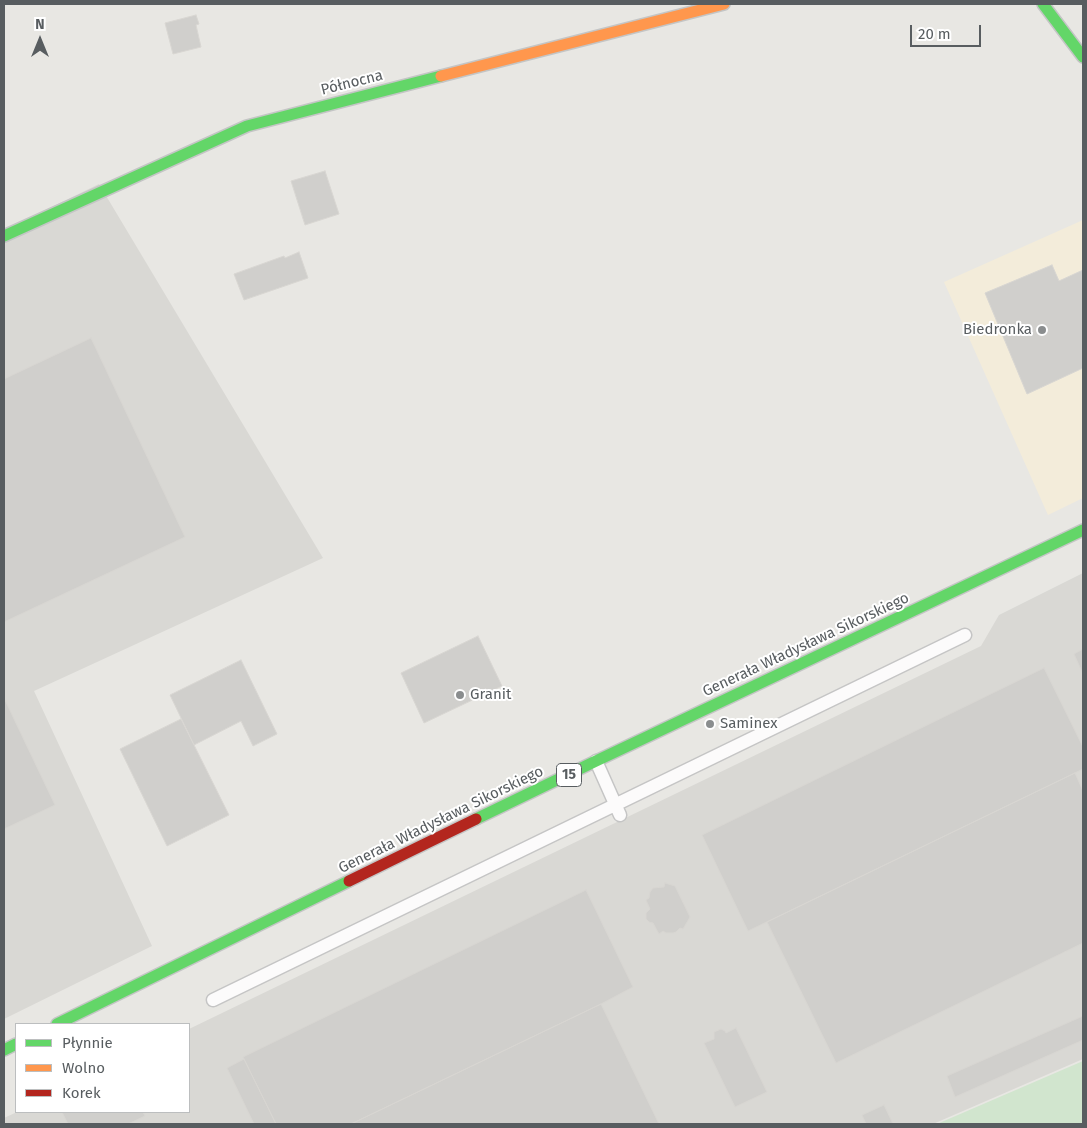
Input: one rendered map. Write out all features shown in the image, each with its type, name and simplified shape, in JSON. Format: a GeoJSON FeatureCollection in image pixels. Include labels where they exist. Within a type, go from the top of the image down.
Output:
{"type":"FeatureCollection","features":[{"type":"Feature","properties":{"kind":"main road","name":"Północna"},"geometry":{"type":"LineString","coordinates":[[4,236],[247,126],[724,4]]}},
{"type":"Feature","properties":{"kind":"main road"},"geometry":{"type":"LineString","coordinates":[[1043,4],[1083,57]]}},
{"type":"Feature","properties":{"kind":"main road","name":"Generała Władysława Sikorskiego"},"geometry":{"type":"LineString","coordinates":[[59,1023],[596,762],[1083,530]]}},
{"type":"Feature","properties":{"kind":"lane"},"geometry":{"type":"LineString","coordinates":[[213,1000],[618,809],[966,635]]}},
{"type":"Feature","properties":{"kind":"lane"},"geometry":{"type":"LineString","coordinates":[[596,762],[618,809]]}},
{"type":"Feature","properties":{"kind":"shaded area"},"geometry":{"type":"Polygon","coordinates":[[[99,184],[323,558],[34,691],[152,946],[4,1019],[4,230],[99,184]]]}},
{"type":"Feature","properties":{"kind":"shaded area"},"geometry":{"type":"Polygon","coordinates":[[[1083,220],[1083,498],[1048,515],[944,282],[1083,220]]]}},
{"type":"Feature","properties":{"kind":"shaded area"},"geometry":{"type":"Polygon","coordinates":[[[1083,573],[1083,1059],[933,1124],[4,1124],[4,1118],[15,1113],[190,1113],[190,1029],[981,646],[999,615],[1083,573]]]}},
{"type":"Feature","properties":{"kind":"green space"},"geometry":{"type":"Polygon","coordinates":[[[1083,1061],[1083,1124],[937,1124],[1083,1061]]]}},
{"type":"Feature","properties":{"kind":"building"},"geometry":{"type":"Polygon","coordinates":[[[196,15],[199,24],[196,25],[201,47],[173,54],[165,23],[196,15]]]}},
{"type":"Feature","properties":{"kind":"building"},"geometry":{"type":"Polygon","coordinates":[[[325,171],[339,214],[305,225],[291,181],[325,171]]]}},
{"type":"Feature","properties":{"kind":"building"},"geometry":{"type":"Polygon","coordinates":[[[299,252],[308,278],[244,300],[234,274],[299,252]]]}},
{"type":"Feature","properties":{"kind":"building","name":"Biedronka"},"geometry":{"type":"Polygon","coordinates":[[[1052,265],[1059,281],[1083,270],[1083,368],[1027,394],[985,293],[1052,265]]]}},
{"type":"Feature","properties":{"kind":"building"},"geometry":{"type":"Polygon","coordinates":[[[91,338],[185,537],[4,622],[4,379],[91,338]]]}},
{"type":"Feature","properties":{"kind":"building"},"geometry":{"type":"Polygon","coordinates":[[[478,636],[502,686],[424,723],[401,673],[478,636]]]}},
{"type":"Feature","properties":{"kind":"building"},"geometry":{"type":"Polygon","coordinates":[[[1083,649],[1083,674],[1074,654],[1083,649]]]}},
{"type":"Feature","properties":{"kind":"building"},"geometry":{"type":"Polygon","coordinates":[[[241,660],[277,734],[253,746],[241,721],[194,745],[170,695],[241,660]]]}},
{"type":"Feature","properties":{"kind":"building"},"geometry":{"type":"Polygon","coordinates":[[[1044,668],[1083,747],[1083,769],[748,931],[702,835],[1044,668]]]}},
{"type":"Feature","properties":{"kind":"building"},"geometry":{"type":"Polygon","coordinates":[[[4,698],[55,805],[4,829],[4,698]]]}},
{"type":"Feature","properties":{"kind":"building"},"geometry":{"type":"Polygon","coordinates":[[[181,719],[229,815],[167,846],[120,749],[181,719]]]}},
{"type":"Feature","properties":{"kind":"building"},"geometry":{"type":"Polygon","coordinates":[[[1075,773],[1083,791],[1083,943],[836,1063],[767,922],[1075,773]]]}},
{"type":"Feature","properties":{"kind":"building"},"geometry":{"type":"Polygon","coordinates":[[[665,883],[675,886],[690,917],[683,929],[680,928],[673,933],[663,931],[659,934],[653,923],[646,919],[646,913],[650,909],[646,900],[649,898],[653,888],[664,887],[665,883]]]}},
{"type":"Feature","properties":{"kind":"building"},"geometry":{"type":"Polygon","coordinates":[[[586,890],[633,987],[351,1124],[276,1124],[243,1057],[586,890]]]}},
{"type":"Feature","properties":{"kind":"building"},"geometry":{"type":"Polygon","coordinates":[[[601,1004],[659,1124],[351,1124],[601,1004]]]}},
{"type":"Feature","properties":{"kind":"building"},"geometry":{"type":"Polygon","coordinates":[[[1083,1016],[1083,1040],[955,1097],[947,1076],[1083,1016]]]}},
{"type":"Feature","properties":{"kind":"building"},"geometry":{"type":"Polygon","coordinates":[[[736,1028],[767,1092],[735,1107],[704,1043],[714,1039],[714,1032],[721,1029],[726,1033],[736,1028]]]}},
{"type":"Feature","properties":{"kind":"building"},"geometry":{"type":"Polygon","coordinates":[[[244,1059],[276,1124],[254,1124],[227,1068],[244,1059]]]}},
{"type":"Feature","properties":{"kind":"building"},"geometry":{"type":"Polygon","coordinates":[[[884,1105],[893,1124],[866,1124],[862,1115],[884,1105]]]}},
{"type":"Feature","properties":{"kind":"building"},"geometry":{"type":"Polygon","coordinates":[[[62,1113],[144,1113],[145,1116],[128,1124],[68,1124],[62,1113]]]}},
{"type":"Feature","properties":{"kind":"traffic: fast"},"geometry":{"type":"LineString","coordinates":[[1043,4],[1083,57]]}},
{"type":"Feature","properties":{"kind":"traffic: fast"},"geometry":{"type":"LineString","coordinates":[[4,236],[247,126],[441,76]]}},
{"type":"Feature","properties":{"kind":"traffic: fast"},"geometry":{"type":"LineString","coordinates":[[476,819],[1083,530]]}},
{"type":"Feature","properties":{"kind":"traffic: fast"},"geometry":{"type":"LineString","coordinates":[[59,1023],[349,881]]}},
{"type":"Feature","properties":{"kind":"traffic: fast"},"geometry":{"type":"LineString","coordinates":[[4,1050],[15,1044]]}},
{"type":"Feature","properties":{"kind":"traffic: slow"},"geometry":{"type":"LineString","coordinates":[[441,76],[724,4]]}},
{"type":"Feature","properties":{"kind":"traffic: jam"},"geometry":{"type":"LineString","coordinates":[[349,881],[476,819]]}},
{"type":"Feature","properties":{"kind":"place","name":"Biedronka"},"geometry":{"type":"Point","coordinates":[1042,330]}},
{"type":"Feature","properties":{"kind":"place","name":"Granit"},"geometry":{"type":"Point","coordinates":[460,695]}},
{"type":"Feature","properties":{"kind":"place","name":"Saminex"},"geometry":{"type":"Point","coordinates":[710,724]}}]}
